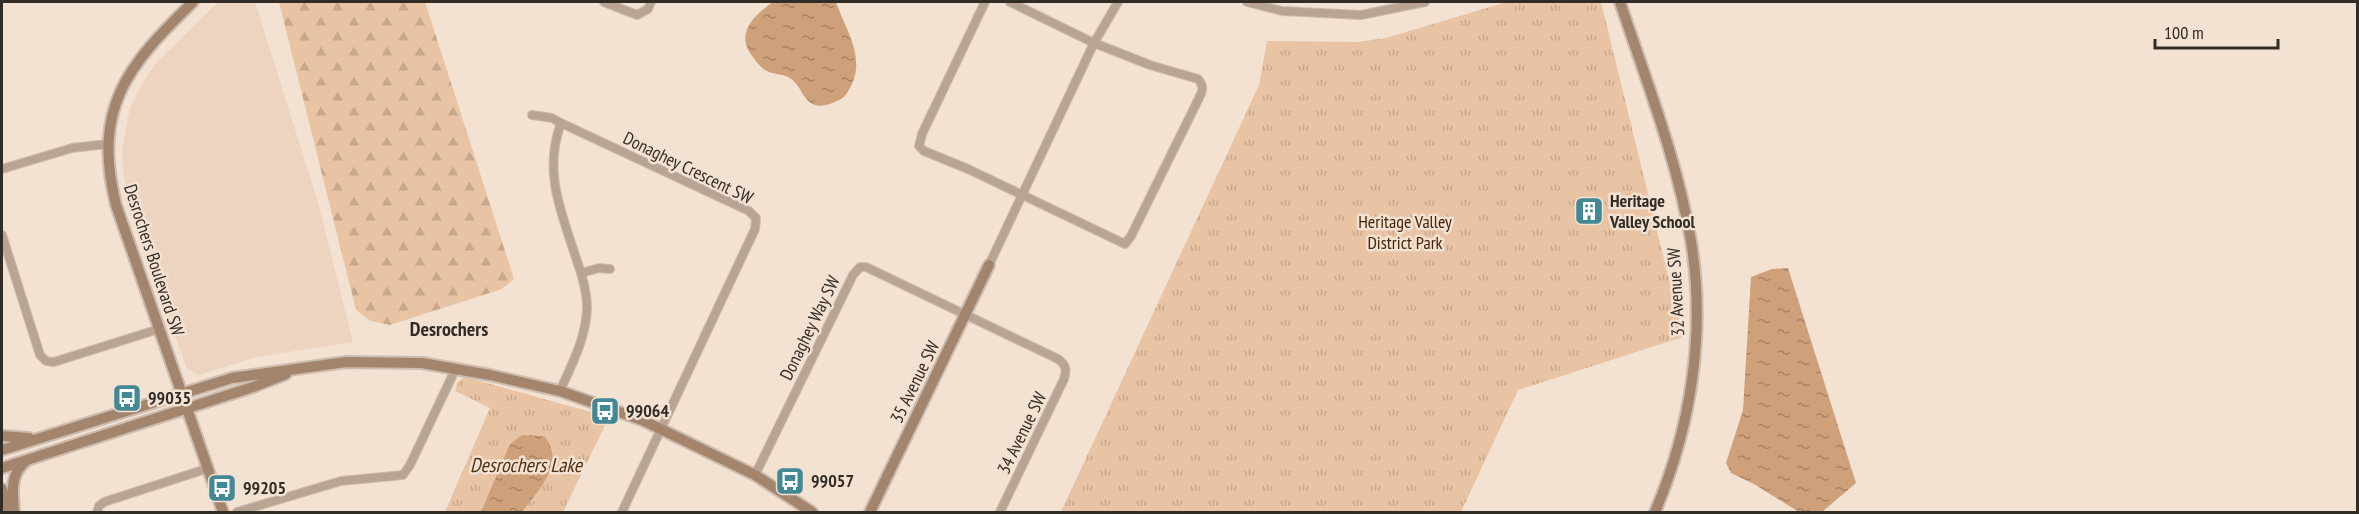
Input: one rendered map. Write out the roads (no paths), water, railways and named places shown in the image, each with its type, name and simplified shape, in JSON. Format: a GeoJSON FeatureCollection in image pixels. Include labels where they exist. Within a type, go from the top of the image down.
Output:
{"type":"FeatureCollection","features":[{"type":"Feature","properties":{"kind":"street","name":"Desrochers Boulevard SW"},"geometry":{"type":"LineString","coordinates":[[193,2],[151,42],[133,68],[117,99],[111,119],[108,144],[109,175],[116,205],[223,513]]}},
{"type":"Feature","properties":{"kind":"street"},"geometry":{"type":"LineString","coordinates":[[604,2],[637,15],[648,9],[651,2]]}},
{"type":"Feature","properties":{"kind":"street"},"geometry":{"type":"LineString","coordinates":[[985,2],[922,134],[920,146],[924,151],[1125,244],[1202,91],[1202,84],[1198,79],[1150,65],[1094,43],[1010,2]]}},
{"type":"Feature","properties":{"kind":"street"},"geometry":{"type":"LineString","coordinates":[[989,265],[1094,43],[1118,2]]}},
{"type":"Feature","properties":{"kind":"street"},"geometry":{"type":"LineString","coordinates":[[1247,2],[1282,11],[1361,15],[1425,2]]}},
{"type":"Feature","properties":{"kind":"street","name":"32 Avenue SW"},"geometry":{"type":"LineString","coordinates":[[1620,2],[1676,174],[1695,273],[1696,329],[1692,385],[1677,453],[1655,513]]}},
{"type":"Feature","properties":{"kind":"street","name":"Donaghey Crescent SW"},"geometry":{"type":"LineString","coordinates":[[532,115],[552,118],[749,211],[756,218],[755,229],[662,429]]}},
{"type":"Feature","properties":{"kind":"street"},"geometry":{"type":"LineString","coordinates":[[560,391],[579,351],[585,326],[586,294],[554,183],[553,151],[561,123]]}},
{"type":"Feature","properties":{"kind":"street"},"geometry":{"type":"LineString","coordinates":[[2,169],[72,148],[108,144]]}},
{"type":"Feature","properties":{"kind":"street"},"geometry":{"type":"LineString","coordinates":[[2,235],[40,355],[46,361],[54,362],[159,329]]}},
{"type":"Feature","properties":{"kind":"street","name":"35 Avenue SW"},"geometry":{"type":"LineString","coordinates":[[870,513],[989,265]]}},
{"type":"Feature","properties":{"kind":"street","name":"Donaghey Way SW"},"geometry":{"type":"LineString","coordinates":[[755,475],[856,270],[869,267],[966,314]]}},
{"type":"Feature","properties":{"kind":"street"},"geometry":{"type":"LineString","coordinates":[[581,273],[599,268],[610,269]]}},
{"type":"Feature","properties":{"kind":"street","name":"34 Avenue SW"},"geometry":{"type":"LineString","coordinates":[[966,314],[1058,359],[1066,370],[1064,380],[1000,513]]}},
{"type":"Feature","properties":{"kind":"street"},"geometry":{"type":"LineString","coordinates":[[2,450],[232,378],[368,361],[422,363],[456,368],[560,391],[662,429],[755,475],[812,513]]}},
{"type":"Feature","properties":{"kind":"street"},"geometry":{"type":"LineString","coordinates":[[237,513],[341,481],[402,475],[407,471],[456,368]]}},
{"type":"Feature","properties":{"kind":"street"},"geometry":{"type":"LineString","coordinates":[[2,468],[300,369]]}},
{"type":"Feature","properties":{"kind":"street"},"geometry":{"type":"LineString","coordinates":[[622,513],[662,429]]}},
{"type":"Feature","properties":{"kind":"street"},"geometry":{"type":"LineString","coordinates":[[2,436],[44,437]]}},
{"type":"Feature","properties":{"kind":"street"},"geometry":{"type":"LineString","coordinates":[[15,513],[12,489],[14,477],[28,459]]}},
{"type":"Feature","properties":{"kind":"street"},"geometry":{"type":"LineString","coordinates":[[98,513],[99,506],[104,502],[209,468]]}},
{"type":"Feature","properties":{"kind":"street"},"geometry":{"type":"LineString","coordinates":[[2,489],[9,513]]}},
{"type":"Feature","properties":{"kind":"water"},"geometry":{"type":"Polygon","coordinates":[[[773,2],[836,2],[852,42],[856,63],[852,84],[842,98],[826,105],[815,105],[807,100],[791,79],[765,70],[753,58],[746,45],[747,30],[760,12],[773,2]]]}},
{"type":"Feature","properties":{"kind":"water"},"geometry":{"type":"Polygon","coordinates":[[[1788,268],[1856,483],[1822,512],[1799,512],[1754,484],[1731,473],[1726,463],[1743,410],[1751,277],[1772,269],[1788,268]]]}},
{"type":"Feature","properties":{"kind":"water","name":"Desrochers Lake"},"geometry":{"type":"Polygon","coordinates":[[[522,435],[544,436],[553,456],[548,476],[522,512],[481,512],[510,444],[522,435]]]}},
{"type":"Feature","properties":{"kind":"place","name":"Heritage Valley School"},"geometry":{"type":"Point","coordinates":[1589,211]}},
{"type":"Feature","properties":{"kind":"place","name":"99035"},"geometry":{"type":"Point","coordinates":[127,398]}},
{"type":"Feature","properties":{"kind":"place","name":"99064"},"geometry":{"type":"Point","coordinates":[605,411]}},
{"type":"Feature","properties":{"kind":"place","name":"99057"},"geometry":{"type":"Point","coordinates":[790,481]}},
{"type":"Feature","properties":{"kind":"place","name":"99205"},"geometry":{"type":"Point","coordinates":[222,488]}},
{"type":"Feature","properties":{"kind":"district","name":"Desrochers"},"geometry":{"type":"Point","coordinates":[449,329]}},
{"type":"Feature","properties":{"kind":"park label","name":"Heritage Valley District Park"},"geometry":{"type":"Point","coordinates":[1405,232]}}]}
